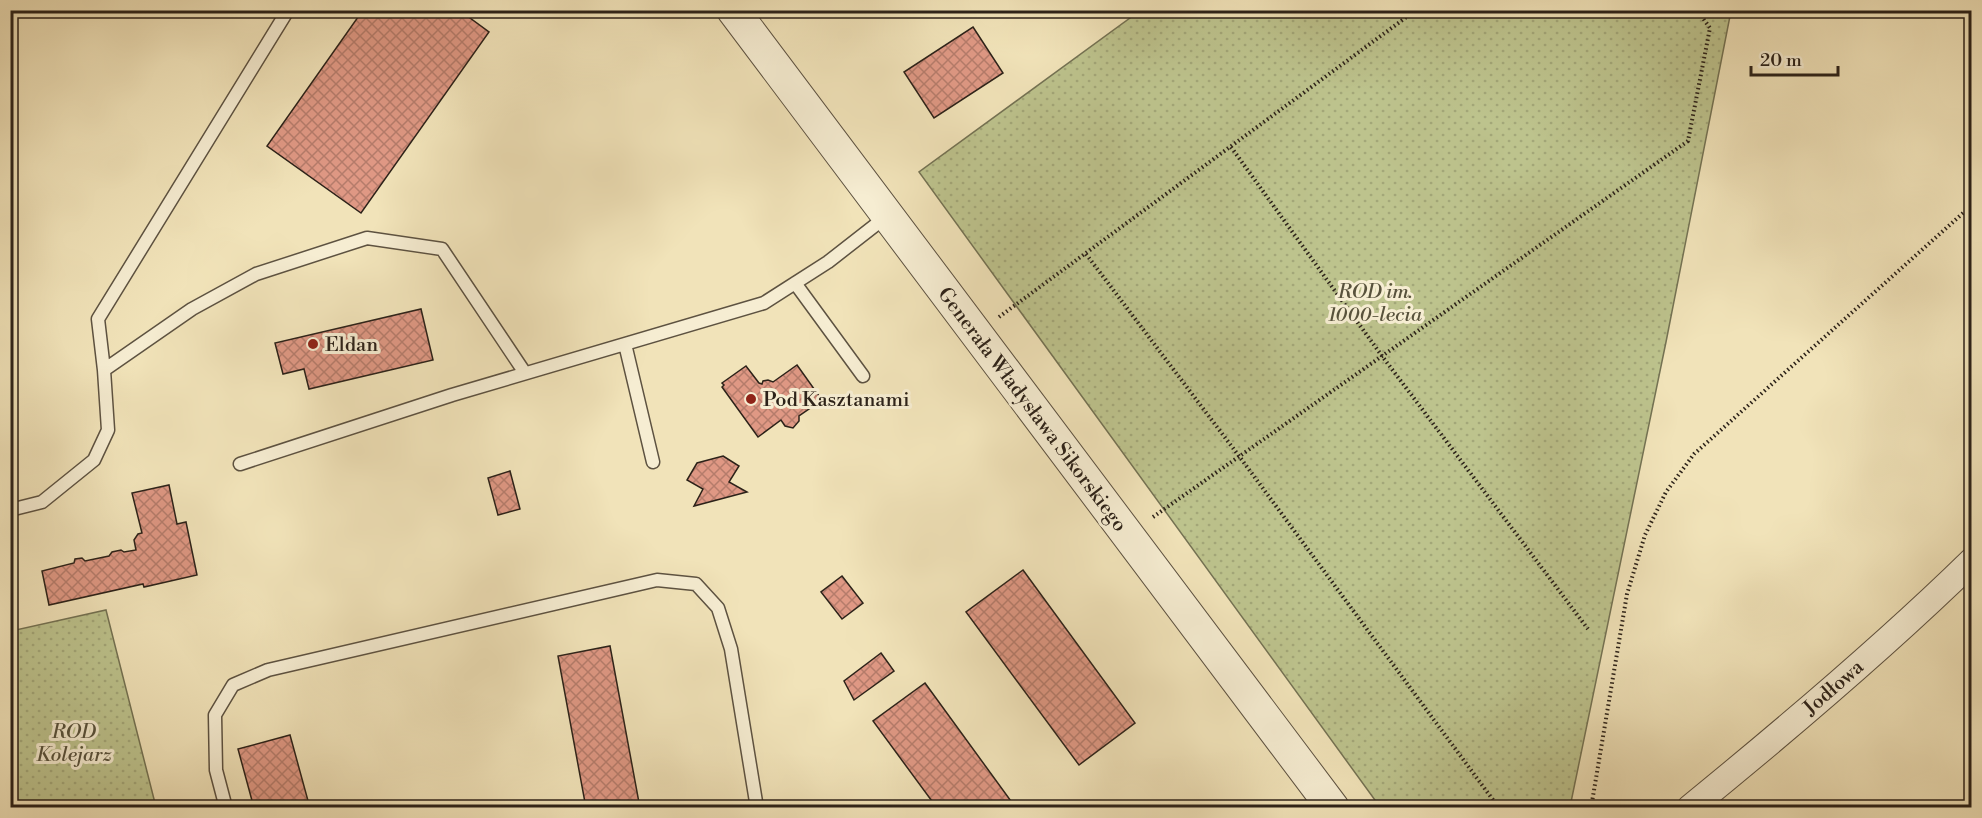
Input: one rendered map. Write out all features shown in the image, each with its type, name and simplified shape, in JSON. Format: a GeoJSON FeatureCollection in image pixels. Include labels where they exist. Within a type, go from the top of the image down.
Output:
{"type":"FeatureCollection","features":[{"type":"Feature","properties":{"kind":"street","name":"Generała Władysława Sikorskiego"},"geometry":{"type":"LineString","coordinates":[[733,10],[1333,807]]}},
{"type":"Feature","properties":{"kind":"street","name":"Jodłowa"},"geometry":{"type":"LineString","coordinates":[[1690,807],[1766,746],[1915,616],[1971,561]]}},
{"type":"Feature","properties":{"kind":"lane"},"geometry":{"type":"LineString","coordinates":[[10,510],[42,502],[94,460],[108,430],[98,319],[288,10]]}},
{"type":"Feature","properties":{"kind":"lane"},"geometry":{"type":"LineString","coordinates":[[240,464],[452,395],[764,303],[828,262],[888,215]]}},
{"type":"Feature","properties":{"kind":"lane"},"geometry":{"type":"LineString","coordinates":[[104,370],[192,309],[256,274],[367,238],[442,249],[525,373]]}},
{"type":"Feature","properties":{"kind":"lane"},"geometry":{"type":"LineString","coordinates":[[795,283],[863,376]]}},
{"type":"Feature","properties":{"kind":"lane"},"geometry":{"type":"LineString","coordinates":[[625,344],[653,462]]}},
{"type":"Feature","properties":{"kind":"lane"},"geometry":{"type":"LineString","coordinates":[[226,807],[216,770],[215,715],[233,685],[268,670],[657,580],[696,584],[718,608],[731,649],[757,807]]}},
{"type":"Feature","properties":{"kind":"path"},"geometry":{"type":"LineString","coordinates":[[977,334],[1416,10]]}},
{"type":"Feature","properties":{"kind":"path"},"geometry":{"type":"LineString","coordinates":[[1128,536],[1688,141],[1710,28],[1697,10]]}},
{"type":"Feature","properties":{"kind":"path"},"geometry":{"type":"LineString","coordinates":[[1230,147],[1382,356],[1588,629]]}},
{"type":"Feature","properties":{"kind":"path"},"geometry":{"type":"LineString","coordinates":[[1591,807],[1627,594],[1645,535],[1666,492],[1694,454],[1971,205]]}},
{"type":"Feature","properties":{"kind":"path"},"geometry":{"type":"LineString","coordinates":[[1086,254],[1499,807]]}},
{"type":"Feature","properties":{"kind":"green space","name":"ROD im. 1000-lecia"},"geometry":{"type":"Polygon","coordinates":[[[1141,10],[1731,11],[1666,342],[1570,807],[1380,807],[919,172],[1141,10]]]}},
{"type":"Feature","properties":{"kind":"green space","name":"ROD Kolejarz"},"geometry":{"type":"Polygon","coordinates":[[[106,610],[156,807],[11,807],[11,631],[106,610]]]}},
{"type":"Feature","properties":{"kind":"building"},"geometry":{"type":"Polygon","coordinates":[[[363,10],[459,10],[489,32],[361,213],[267,146],[363,10]]]}},
{"type":"Feature","properties":{"kind":"building"},"geometry":{"type":"Polygon","coordinates":[[[973,27],[1003,73],[934,118],[904,72],[973,27]]]}},
{"type":"Feature","properties":{"kind":"building"},"geometry":{"type":"Polygon","coordinates":[[[421,309],[433,360],[309,389],[304,369],[283,374],[275,343],[421,309]]]}},
{"type":"Feature","properties":{"kind":"building"},"geometry":{"type":"Polygon","coordinates":[[[797,365],[822,400],[799,416],[799,421],[793,428],[785,426],[781,420],[758,437],[722,387],[724,385],[722,383],[746,366],[759,383],[762,384],[763,381],[768,380],[773,382],[797,365]]]}},
{"type":"Feature","properties":{"kind":"building"},"geometry":{"type":"Polygon","coordinates":[[[723,456],[739,466],[729,482],[747,492],[694,506],[703,489],[687,480],[697,463],[723,456]]]}},
{"type":"Feature","properties":{"kind":"building"},"geometry":{"type":"Polygon","coordinates":[[[510,471],[520,509],[498,515],[488,478],[510,471]]]}},
{"type":"Feature","properties":{"kind":"building"},"geometry":{"type":"Polygon","coordinates":[[[169,485],[177,524],[186,522],[197,575],[144,587],[143,584],[49,605],[42,571],[74,563],[75,559],[82,558],[85,561],[109,556],[112,552],[121,550],[124,552],[136,550],[134,540],[138,534],[142,533],[132,493],[169,485]]]}},
{"type":"Feature","properties":{"kind":"building"},"geometry":{"type":"Polygon","coordinates":[[[1023,570],[1135,723],[1079,765],[966,612],[1023,570]]]}},
{"type":"Feature","properties":{"kind":"building"},"geometry":{"type":"Polygon","coordinates":[[[842,576],[863,603],[842,619],[821,592],[842,576]]]}},
{"type":"Feature","properties":{"kind":"building"},"geometry":{"type":"Polygon","coordinates":[[[610,646],[640,808],[586,808],[558,656],[610,646]]]}},
{"type":"Feature","properties":{"kind":"building"},"geometry":{"type":"Polygon","coordinates":[[[881,653],[894,671],[854,700],[844,681],[881,653]]]}},
{"type":"Feature","properties":{"kind":"building"},"geometry":{"type":"Polygon","coordinates":[[[925,683],[1016,808],[937,808],[873,721],[925,683]]]}},
{"type":"Feature","properties":{"kind":"building"},"geometry":{"type":"Polygon","coordinates":[[[290,735],[310,808],[254,808],[238,749],[290,735]]]}},
{"type":"Feature","properties":{"kind":"place","name":"Eldan"},"geometry":{"type":"Point","coordinates":[313,344]}},
{"type":"Feature","properties":{"kind":"place","name":"Pod Kasztanami"},"geometry":{"type":"Point","coordinates":[751,399]}}]}
